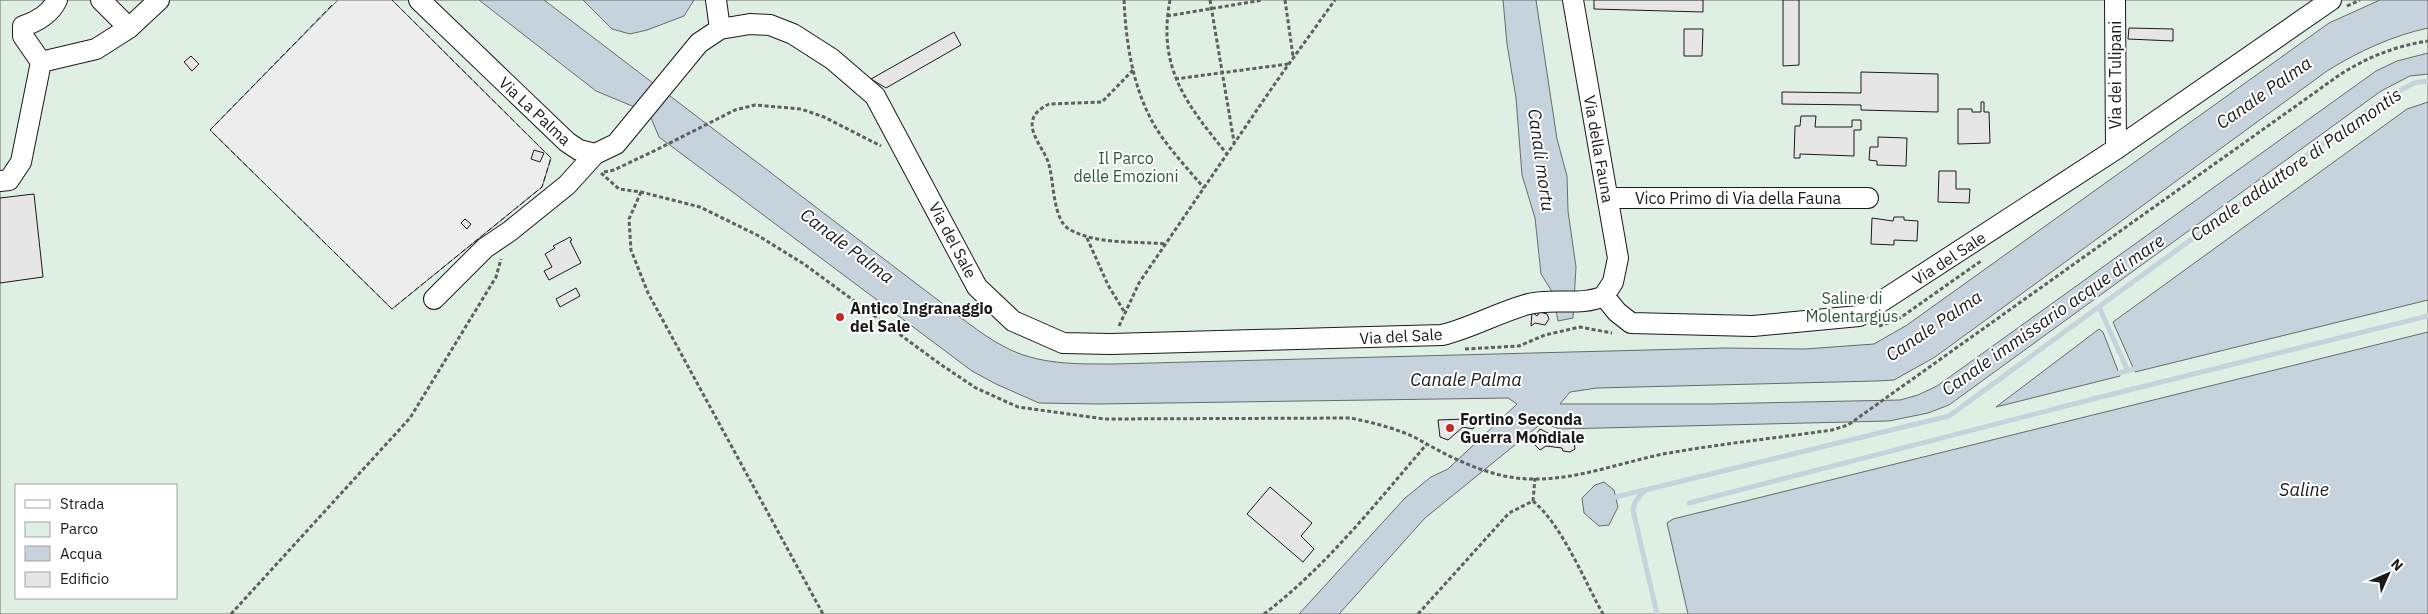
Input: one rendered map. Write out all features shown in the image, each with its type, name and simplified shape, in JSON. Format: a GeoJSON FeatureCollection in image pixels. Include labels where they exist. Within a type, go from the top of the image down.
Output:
{"type":"FeatureCollection","features":[{"type":"Feature","properties":{"kind":"street"},"geometry":{"type":"LineString","coordinates":[[0,181],[9,180],[21,162],[41,62],[23,36],[23,26],[32,24],[53,9],[57,0]]}},
{"type":"Feature","properties":{"kind":"street"},"geometry":{"type":"LineString","coordinates":[[101,0],[129,28]]}},
{"type":"Feature","properties":{"kind":"street"},"geometry":{"type":"LineString","coordinates":[[41,62],[96,49],[129,28],[159,0]]}},
{"type":"Feature","properties":{"kind":"street","name":"Via La Palma"},"geometry":{"type":"LineString","coordinates":[[419,0],[567,142],[579,150],[595,154]]}},
{"type":"Feature","properties":{"kind":"street"},"geometry":{"type":"LineString","coordinates":[[716,0],[720,29]]}},
{"type":"Feature","properties":{"kind":"street","name":"Via della Fauna"},"geometry":{"type":"LineString","coordinates":[[1573,0],[1618,258],[1614,282],[1604,296]]}},
{"type":"Feature","properties":{"kind":"street","name":"Via dei Tulipani"},"geometry":{"type":"LineString","coordinates":[[2115,0],[2116,149]]}},
{"type":"Feature","properties":{"kind":"street","name":"Via del Sale"},"geometry":{"type":"LineString","coordinates":[[595,154],[616,144],[699,43],[720,29],[750,24],[770,25],[793,34],[832,59],[874,96],[977,287],[1013,321],[1063,343],[1111,344],[1442,335],[1464,330],[1526,305],[1546,302],[1592,301],[1604,296],[1617,312],[1631,323],[1752,326],[1859,316],[2116,149],[2247,56],[2331,0]]}},
{"type":"Feature","properties":{"kind":"street"},"geometry":{"type":"LineString","coordinates":[[434,299],[485,248],[510,232],[567,185],[595,154]]}},
{"type":"Feature","properties":{"kind":"street","name":"Vico Primo di Via della Fauna"},"geometry":{"type":"LineString","coordinates":[[1608,198],[1868,198]]}},
{"type":"Feature","properties":{"kind":"path"},"geometry":{"type":"LineString","coordinates":[[1124,0],[1137,89],[1156,129],[1204,188]]}},
{"type":"Feature","properties":{"kind":"path"},"geometry":{"type":"LineString","coordinates":[[1170,0],[1167,16],[1168,45],[1175,79],[1185,100],[1227,154]]}},
{"type":"Feature","properties":{"kind":"path"},"geometry":{"type":"LineString","coordinates":[[1210,0],[1234,143]]}},
{"type":"Feature","properties":{"kind":"path"},"geometry":{"type":"LineString","coordinates":[[1167,16],[1263,0]]}},
{"type":"Feature","properties":{"kind":"path"},"geometry":{"type":"LineString","coordinates":[[1284,0],[1293,57]]}},
{"type":"Feature","properties":{"kind":"path"},"geometry":{"type":"LineString","coordinates":[[1111,344],[1139,283],[1288,64],[1335,0]]}},
{"type":"Feature","properties":{"kind":"path"},"geometry":{"type":"LineString","coordinates":[[595,154],[600,173],[619,189],[641,192],[700,207],[757,235],[804,264],[954,374],[976,388],[1018,407],[1105,419],[1351,418],[1381,424],[1452,458],[1489,472],[1513,478],[1576,476],[1665,454],[1832,430],[1848,425],[2338,76],[2357,64],[2375,56],[2396,48],[2428,41]]}},
{"type":"Feature","properties":{"kind":"path"},"geometry":{"type":"LineString","coordinates":[[1175,79],[1288,64]]}},
{"type":"Feature","properties":{"kind":"path"},"geometry":{"type":"LineString","coordinates":[[1133,70],[1102,102],[1049,104],[1042,108],[1033,118],[1032,129],[1048,159],[1053,177],[1056,206],[1062,222],[1067,228],[1087,238],[1166,244]]}},
{"type":"Feature","properties":{"kind":"path"},"geometry":{"type":"LineString","coordinates":[[600,173],[614,170],[658,150],[735,110],[755,104],[801,109],[824,117],[860,137],[883,147]]}},
{"type":"Feature","properties":{"kind":"path"},"geometry":{"type":"LineString","coordinates":[[641,192],[629,219],[631,250],[648,292],[823,614]]}},
{"type":"Feature","properties":{"kind":"path"},"geometry":{"type":"LineString","coordinates":[[230,614],[410,418],[496,276],[510,232]]}},
{"type":"Feature","properties":{"kind":"path"},"geometry":{"type":"LineString","coordinates":[[1087,238],[1108,285],[1125,313]]}},
{"type":"Feature","properties":{"kind":"path"},"geometry":{"type":"LineString","coordinates":[[1264,614],[1288,596],[1349,532],[1426,445]]}},
{"type":"Feature","properties":{"kind":"path"},"geometry":{"type":"LineString","coordinates":[[1533,500],[1535,478]]}},
{"type":"Feature","properties":{"kind":"path"},"geometry":{"type":"LineString","coordinates":[[1418,614],[1509,514],[1533,500]]}},
{"type":"Feature","properties":{"kind":"path"},"geometry":{"type":"LineString","coordinates":[[1533,500],[1544,510],[1557,530],[1603,614]]}},
{"type":"Feature","properties":{"kind":"green space","name":"Saline di Molentargius"},"geometry":{"type":"Polygon","coordinates":[[[0,0],[2428,0],[2428,614],[0,614],[0,0]]]}},
{"type":"Feature","properties":{"kind":"shaded area"},"geometry":{"type":"Polygon","coordinates":[[[338,0],[392,0],[551,158],[542,187],[392,309],[210,130],[338,0]]]}},
{"type":"Feature","properties":{"kind":"water"},"geometry":{"type":"Polygon","coordinates":[[[479,0],[544,0],[994,341],[1029,357],[1057,362],[1099,364],[1724,348],[1805,349],[1874,344],[1907,325],[2329,23],[2380,0],[2428,0],[2428,28],[2376,45],[2327,71],[1935,357],[1894,380],[1597,388],[1570,392],[1560,404],[1708,404],[1900,400],[1918,395],[1937,386],[2376,71],[2397,61],[2428,53],[2428,74],[2410,76],[2381,91],[1949,405],[1928,413],[1889,421],[1560,429],[1542,423],[1425,518],[1339,614],[1299,614],[1405,498],[1431,477],[1448,469],[1517,404],[1508,398],[1098,404],[1039,403],[972,371],[659,137],[649,113],[596,91],[479,0]]]}},
{"type":"Feature","properties":{"kind":"water"},"geometry":{"type":"Polygon","coordinates":[[[583,0],[694,0],[684,16],[647,30],[630,34],[612,29],[583,0]]]}},
{"type":"Feature","properties":{"kind":"water","name":"Canali mortu"},"geometry":{"type":"Polygon","coordinates":[[[1503,0],[1536,0],[1557,139],[1567,176],[1568,211],[1576,267],[1573,318],[1558,321],[1553,293],[1541,274],[1535,218],[1522,175],[1516,98],[1507,44],[1503,0]]]}},
{"type":"Feature","properties":{"kind":"water"},"geometry":{"type":"Polygon","coordinates":[[[2428,102],[2428,300],[2135,372],[2113,322],[2407,109],[2428,102]]]}},
{"type":"Feature","properties":{"kind":"water"},"geometry":{"type":"Polygon","coordinates":[[[2099,329],[2103,332],[2120,376],[1996,407],[2099,329]]]}},
{"type":"Feature","properties":{"kind":"water","name":"Saline"},"geometry":{"type":"Polygon","coordinates":[[[2428,332],[2428,614],[1688,614],[1667,523],[1673,519],[2428,332]]]}},
{"type":"Feature","properties":{"kind":"water"},"geometry":{"type":"Polygon","coordinates":[[[1604,482],[1614,490],[1618,507],[1609,525],[1599,526],[1584,513],[1582,498],[1595,485],[1604,482]]]}},
{"type":"Feature","properties":{"kind":"building"},"geometry":{"type":"Polygon","coordinates":[[[1594,0],[1703,0],[1703,12],[1594,9],[1594,0]]]}},
{"type":"Feature","properties":{"kind":"building"},"geometry":{"type":"Polygon","coordinates":[[[1783,0],[1799,0],[1799,65],[1783,66],[1783,0]]]}},
{"type":"Feature","properties":{"kind":"building"},"geometry":{"type":"Polygon","coordinates":[[[2129,28],[2173,29],[2173,41],[2128,39],[2129,28]]]}},
{"type":"Feature","properties":{"kind":"building"},"geometry":{"type":"Polygon","coordinates":[[[1684,29],[1703,29],[1702,56],[1684,56],[1684,29]]]}},
{"type":"Feature","properties":{"kind":"building"},"geometry":{"type":"Polygon","coordinates":[[[954,32],[961,45],[886,88],[871,79],[954,32]]]}},
{"type":"Feature","properties":{"kind":"building"},"geometry":{"type":"Polygon","coordinates":[[[191,56],[199,64],[192,71],[184,62],[191,56]]]}},
{"type":"Feature","properties":{"kind":"building"},"geometry":{"type":"Polygon","coordinates":[[[1861,72],[1938,74],[1938,112],[1861,110],[1861,105],[1782,104],[1782,92],[1861,93],[1861,72]]]}},
{"type":"Feature","properties":{"kind":"building"},"geometry":{"type":"Polygon","coordinates":[[[1981,102],[1984,102],[1984,112],[1989,112],[1990,143],[1958,144],[1958,109],[1972,109],[1972,112],[1981,112],[1981,102]]]}},
{"type":"Feature","properties":{"kind":"building"},"geometry":{"type":"Polygon","coordinates":[[[1801,116],[1816,116],[1815,127],[1852,127],[1852,120],[1861,120],[1861,130],[1854,130],[1854,156],[1800,154],[1800,158],[1794,158],[1795,126],[1800,126],[1801,116]]]}},
{"type":"Feature","properties":{"kind":"building"},"geometry":{"type":"Polygon","coordinates":[[[1878,137],[1907,138],[1906,166],[1877,165],[1877,161],[1869,160],[1870,147],[1878,147],[1878,137]]]}},
{"type":"Feature","properties":{"kind":"building"},"geometry":{"type":"Polygon","coordinates":[[[534,150],[544,153],[540,162],[531,159],[534,150]]]}},
{"type":"Feature","properties":{"kind":"building"},"geometry":{"type":"Polygon","coordinates":[[[1939,171],[1956,171],[1956,189],[1970,189],[1969,203],[1938,202],[1939,171]]]}},
{"type":"Feature","properties":{"kind":"building"},"geometry":{"type":"Polygon","coordinates":[[[34,194],[43,277],[0,283],[0,198],[34,194]]]}},
{"type":"Feature","properties":{"kind":"building"},"geometry":{"type":"Polygon","coordinates":[[[1894,217],[1904,217],[1904,220],[1918,221],[1917,241],[1894,240],[1894,245],[1871,244],[1872,218],[1893,221],[1894,217]]]}},
{"type":"Feature","properties":{"kind":"building"},"geometry":{"type":"Polygon","coordinates":[[[465,219],[471,224],[467,229],[461,223],[465,219]]]}},
{"type":"Feature","properties":{"kind":"building"},"geometry":{"type":"Polygon","coordinates":[[[570,237],[572,240],[570,241],[581,263],[549,280],[544,271],[552,267],[545,254],[555,248],[553,246],[570,237]]]}},
{"type":"Feature","properties":{"kind":"building"},"geometry":{"type":"Polygon","coordinates":[[[576,288],[580,296],[560,307],[556,299],[576,288]]]}},
{"type":"Feature","properties":{"kind":"building"},"geometry":{"type":"Polygon","coordinates":[[[1532,312],[1537,316],[1540,312],[1547,314],[1549,319],[1545,325],[1535,323],[1531,326],[1532,312]]]}},
{"type":"Feature","properties":{"kind":"building","name":"Fortino Seconda Guerra Mondiale"},"geometry":{"type":"Polygon","coordinates":[[[1468,415],[1473,416],[1477,421],[1473,429],[1463,427],[1448,440],[1440,437],[1438,420],[1465,419],[1468,415]]]}},
{"type":"Feature","properties":{"kind":"building","name":"Fortino Seconda Guerra Mondiale"},"geometry":{"type":"Polygon","coordinates":[[[1540,429],[1550,434],[1550,438],[1563,441],[1570,439],[1574,442],[1575,449],[1570,452],[1563,451],[1562,448],[1546,446],[1540,450],[1531,441],[1540,429]]]}},
{"type":"Feature","properties":{"kind":"building"},"geometry":{"type":"Polygon","coordinates":[[[1270,487],[1312,523],[1301,536],[1314,549],[1303,562],[1247,514],[1270,487]]]}},
{"type":"Feature","properties":{"kind":"waterway","name":"Canale adduttore di Palamontis"},"geometry":{"type":"LineString","coordinates":[[1657,614],[1633,510],[1635,502],[1645,490],[1949,416],[2384,99],[2414,83],[2428,81]]}},
{"type":"Feature","properties":{"kind":"waterway"},"geometry":{"type":"LineString","coordinates":[[2099,307],[2128,371]]}},
{"type":"Feature","properties":{"kind":"waterway"},"geometry":{"type":"LineString","coordinates":[[1689,503],[2097,398],[2428,316]]}},
{"type":"Feature","properties":{"kind":"waterway"},"geometry":{"type":"LineString","coordinates":[[2119,373],[2134,369]]}},
{"type":"Feature","properties":{"kind":"waterway"},"geometry":{"type":"LineString","coordinates":[[1616,497],[1644,490]]}},
{"type":"Feature","properties":{"kind":"fence"},"geometry":{"type":"LineString","coordinates":[[332,5],[210,130],[392,309],[542,187],[551,158],[392,0]]}},
{"type":"Feature","properties":{"kind":"place","name":"Antico Ingranaggio del Sale"},"geometry":{"type":"Point","coordinates":[840,317]}},
{"type":"Feature","properties":{"kind":"place","name":"Fortino Seconda Guerra Mondiale"},"geometry":{"type":"Point","coordinates":[1450,428]}},
{"type":"Feature","properties":{"kind":"water label","name":"Canale Palma"},"geometry":{"type":"Point","coordinates":[2264,93]}},
{"type":"Feature","properties":{"kind":"water label","name":"Canale Palma"},"geometry":{"type":"Point","coordinates":[847,246]}},
{"type":"Feature","properties":{"kind":"water label","name":"Canale immissario acque di mare"},"geometry":{"type":"Point","coordinates":[2053,315]}},
{"type":"Feature","properties":{"kind":"water label","name":"Canale Palma"},"geometry":{"type":"Point","coordinates":[1934,326]}},
{"type":"Feature","properties":{"kind":"water label","name":"Canale Palma"},"geometry":{"type":"Point","coordinates":[1466,380]}},
{"type":"Feature","properties":{"kind":"park label","name":"Il Parco delle Emozioni"},"geometry":{"type":"Point","coordinates":[1126,167]}}]}
